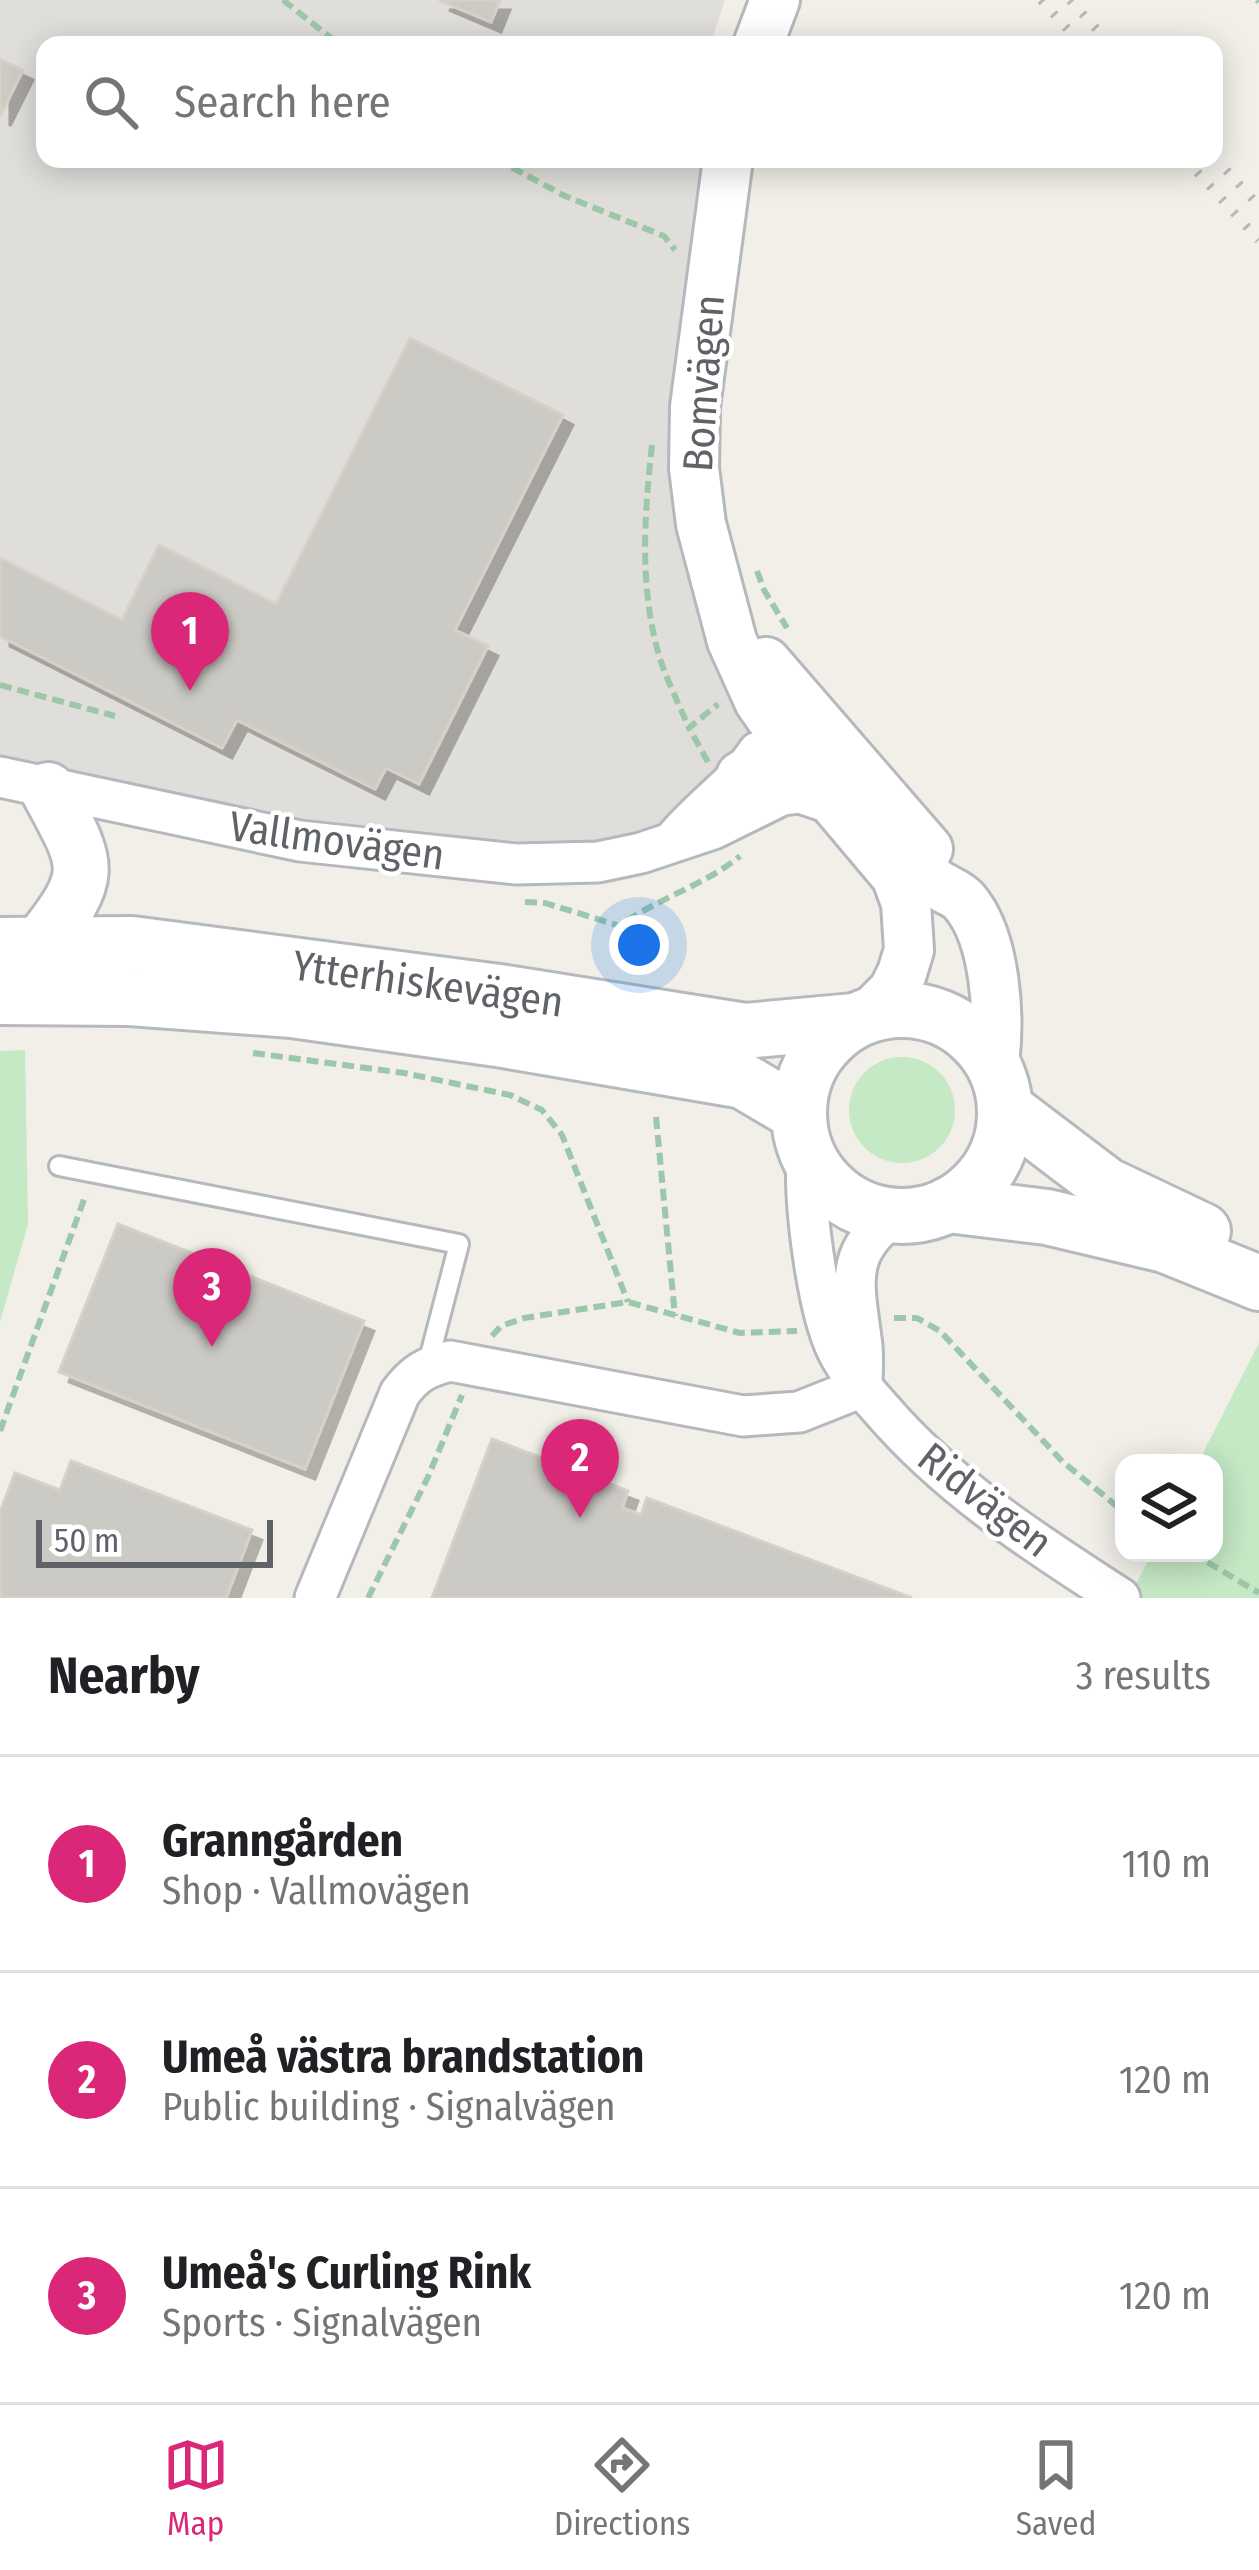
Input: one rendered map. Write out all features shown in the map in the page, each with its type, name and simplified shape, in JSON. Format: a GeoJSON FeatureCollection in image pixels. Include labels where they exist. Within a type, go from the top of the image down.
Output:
{"type":"FeatureCollection","features":[{"type":"Feature","properties":{"kind":"main road"},"geometry":{"type":"LineString","coordinates":[[20,945],[70,907],[80,880],[80,849],[24,784]]}},
{"type":"Feature","properties":{"kind":"main road","name":"Ytterhiskevägen"},"geometry":{"type":"LineString","coordinates":[[20,945],[132,944],[499,992],[746,1031],[862,1017]]}},
{"type":"Feature","properties":{"kind":"main road","name":"Ytterhiskevägen"},"geometry":{"type":"LineString","coordinates":[[0,998],[130,998],[292,1010],[743,1081],[803,1136]]}},
{"type":"Feature","properties":{"kind":"main road"},"geometry":{"type":"LineString","coordinates":[[1000,1086],[1001,1143],[989,1170],[970,1191],[948,1205],[913,1216],[873,1212],[841,1196],[803,1136],[807,1071],[821,1048],[862,1017],[922,1011],[948,1019],[972,1037],[1000,1086],[1106,1185],[1259,1259]]}},
{"type":"Feature","properties":{"kind":"main road"},"geometry":{"type":"LineString","coordinates":[[948,1205],[1047,1217],[1165,1244],[1259,1283]]}},
{"type":"Feature","properties":{"kind":"street"},"geometry":{"type":"LineString","coordinates":[[761,36],[775,0]]}},
{"type":"Feature","properties":{"kind":"street","name":"Bomvägen"},"geometry":{"type":"LineString","coordinates":[[727,168],[695,407],[694,468],[714,583],[732,641],[770,691],[917,834],[964,901],[982,938],[996,986],[1000,1086]]}},
{"type":"Feature","properties":{"kind":"street","name":"Bomvägen"},"geometry":{"type":"LineString","coordinates":[[770,691],[798,753],[896,875],[906,903],[909,950],[902,973],[893,991],[862,1017]]}},
{"type":"Feature","properties":{"kind":"street","name":"Vallmovägen"},"geometry":{"type":"LineString","coordinates":[[24,784],[300,841],[516,864],[598,862],[641,853],[675,838],[699,809],[753,788],[770,691]]}},
{"type":"Feature","properties":{"kind":"street"},"geometry":{"type":"LineString","coordinates":[[753,788],[798,753]]}},
{"type":"Feature","properties":{"kind":"street","name":"Bomvägen"},"geometry":{"type":"LineString","coordinates":[[798,753],[824,759],[932,881],[964,901]]}},
{"type":"Feature","properties":{"kind":"street"},"geometry":{"type":"LineString","coordinates":[[753,788],[800,793],[836,805]]}},
{"type":"Feature","properties":{"kind":"street","name":"Ridvägen"},"geometry":{"type":"LineString","coordinates":[[803,1136],[810,1231],[823,1298],[836,1348],[862,1387],[947,1479],[1014,1530],[1120,1598]]}},
{"type":"Feature","properties":{"kind":"street"},"geometry":{"type":"LineString","coordinates":[[315,1598],[400,1393],[427,1366],[450,1361],[742,1416],[799,1412],[862,1387],[863,1346],[854,1291],[857,1258],[872,1231],[894,1216]]}},
{"type":"Feature","properties":{"kind":"lane"},"geometry":{"type":"LineString","coordinates":[[59,1166],[459,1244],[427,1366]]}},
{"type":"Feature","properties":{"kind":"path"},"geometry":{"type":"LineString","coordinates":[[284,0],[329,36]]}},
{"type":"Feature","properties":{"kind":"path"},"geometry":{"type":"LineString","coordinates":[[513,168],[566,196],[664,236],[681,268]]}},
{"type":"Feature","properties":{"kind":"path"},"geometry":{"type":"LineString","coordinates":[[653,435],[643,547],[647,599],[661,660],[688,728]]}},
{"type":"Feature","properties":{"kind":"path"},"geometry":{"type":"LineString","coordinates":[[0,685],[116,716]]}},
{"type":"Feature","properties":{"kind":"path"},"geometry":{"type":"LineString","coordinates":[[242,1051],[404,1073],[510,1095],[542,1110],[562,1135],[628,1302]]}},
{"type":"Feature","properties":{"kind":"path"},"geometry":{"type":"LineString","coordinates":[[656,1117],[675,1317]]}},
{"type":"Feature","properties":{"kind":"path"},"geometry":{"type":"LineString","coordinates":[[0,1431],[93,1173]]}},
{"type":"Feature","properties":{"kind":"path"},"geometry":{"type":"LineString","coordinates":[[1207,1562],[1259,1593]]}},
{"type":"Feature","properties":{"kind":"shaded area"},"geometry":{"type":"Polygon","coordinates":[[[0,0],[725,0],[713,36],[36,36],[36,168],[700,168],[693,323],[695,407],[762,725],[675,839],[516,864],[0,777],[0,0]]]}},
{"type":"Feature","properties":{"kind":"green space"},"geometry":{"type":"Polygon","coordinates":[[[25,1050],[28,1224],[0,1322],[0,1051],[25,1050]]]}},
{"type":"Feature","properties":{"kind":"green space"},"geometry":{"type":"Polygon","coordinates":[[[902,1057],[922,1061],[939,1073],[951,1090],[955,1110],[951,1130],[939,1147],[922,1159],[902,1163],[882,1159],[865,1147],[853,1130],[849,1110],[853,1090],[865,1073],[882,1061],[902,1057]]]}},
{"type":"Feature","properties":{"kind":"green space"},"geometry":{"type":"Polygon","coordinates":[[[1259,1343],[1259,1598],[1129,1598],[1147,1562],[1223,1562],[1223,1454],[1203,1454],[1259,1343]]]}},
{"type":"Feature","properties":{"kind":"building"},"geometry":{"type":"Polygon","coordinates":[[[439,0],[500,0],[491,22],[439,0]]]}},
{"type":"Feature","properties":{"kind":"building"},"geometry":{"type":"Polygon","coordinates":[[[0,59],[23,70],[0,116],[0,59]]]}},
{"type":"Feature","properties":{"kind":"building"},"geometry":{"type":"Polygon","coordinates":[[[410,338],[563,415],[455,630],[488,646],[419,784],[386,768],[375,789],[237,720],[222,748],[0,636],[0,558],[122,620],[159,545],[276,604],[410,338]]]}},
{"type":"Feature","properties":{"kind":"building"},"geometry":{"type":"Polygon","coordinates":[[[118,1224],[364,1321],[305,1469],[59,1372],[118,1224]]]}},
{"type":"Feature","properties":{"kind":"building"},"geometry":{"type":"Polygon","coordinates":[[[492,1439],[628,1491],[622,1508],[641,1515],[647,1498],[912,1598],[432,1598],[492,1439]]]}},
{"type":"Feature","properties":{"kind":"building"},"geometry":{"type":"Polygon","coordinates":[[[71,1461],[252,1530],[226,1598],[0,1598],[0,1512],[15,1473],[60,1490],[71,1461]]]}},
{"type":"Feature","properties":{"kind":"railway"},"geometry":{"type":"LineString","coordinates":[[1041,0],[1074,36]]}},
{"type":"Feature","properties":{"kind":"railway"},"geometry":{"type":"LineString","coordinates":[[1070,0],[1103,36]]}},
{"type":"Feature","properties":{"kind":"railway"},"geometry":{"type":"LineString","coordinates":[[1223,167],[1259,206]]}},
{"type":"Feature","properties":{"kind":"railway"},"geometry":{"type":"LineString","coordinates":[[1193,168],[1259,240]]}},
{"type":"Feature","properties":{"kind":"place","name":"Granngården"},"geometry":{"type":"Point","coordinates":[190,691]}},
{"type":"Feature","properties":{"kind":"place","name":"Umeå's Curling Rink"},"geometry":{"type":"Point","coordinates":[212,1347]}},
{"type":"Feature","properties":{"kind":"place","name":"Umeå västra brandstation"},"geometry":{"type":"Point","coordinates":[580,1518]}}]}
